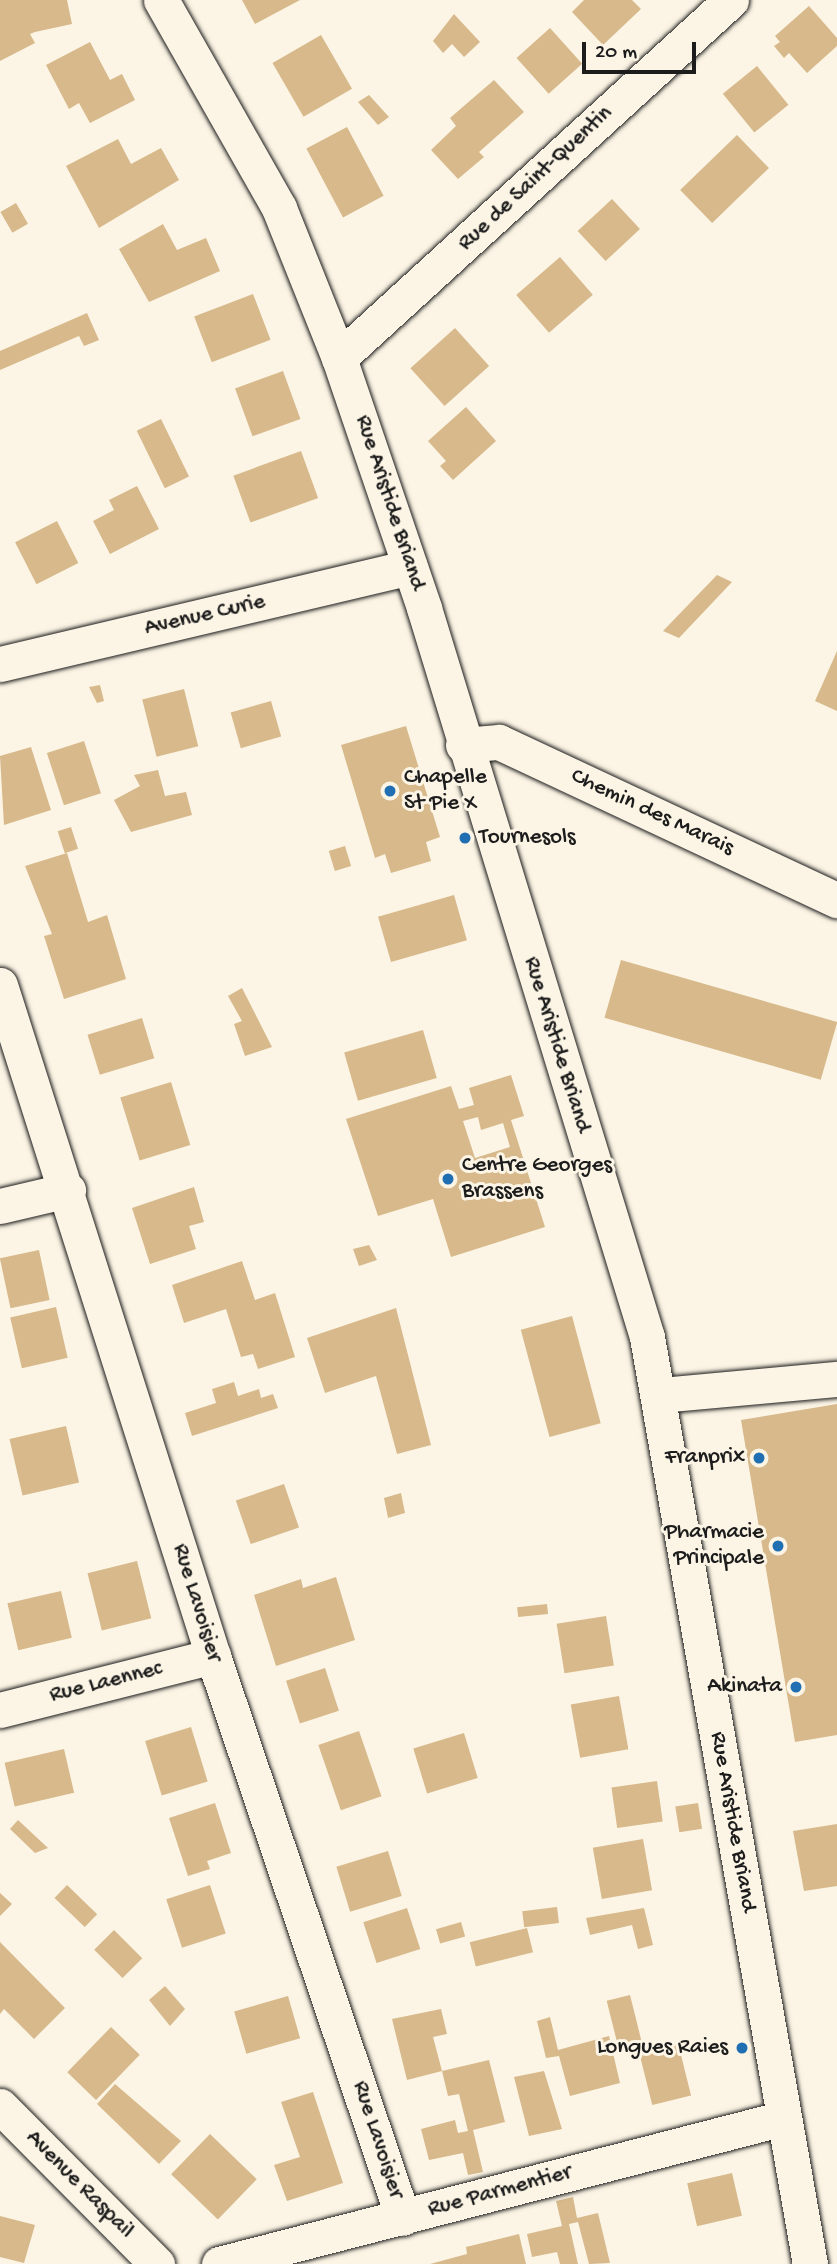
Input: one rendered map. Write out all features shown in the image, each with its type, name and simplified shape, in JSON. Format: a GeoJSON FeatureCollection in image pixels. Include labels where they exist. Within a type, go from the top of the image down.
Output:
{"type":"FeatureCollection","features":[{"type":"Feature","properties":{"kind":"street","name":"Rue Aristide Briand"},"geometry":{"type":"LineString","coordinates":[[161,0],[279,208],[340,358],[410,567],[643,1324],[660,1395],[780,2119],[810,2264]]}},
{"type":"Feature","properties":{"kind":"street","name":"Rue de Saint-Quentin"},"geometry":{"type":"LineString","coordinates":[[340,358],[731,0]]}},
{"type":"Feature","properties":{"kind":"street","name":"Avenue Curie"},"geometry":{"type":"LineString","coordinates":[[0,664],[410,567]]}},
{"type":"Feature","properties":{"kind":"street","name":"Chemin des Marais"},"geometry":{"type":"LineString","coordinates":[[463,745],[499,742],[837,900]]}},
{"type":"Feature","properties":{"kind":"street","name":"Rue Lavoisier"},"geometry":{"type":"LineString","coordinates":[[0,985],[68,1190],[213,1656],[403,2218]]}},
{"type":"Feature","properties":{"kind":"street"},"geometry":{"type":"LineString","coordinates":[[0,1206],[68,1190]]}},
{"type":"Feature","properties":{"kind":"street"},"geometry":{"type":"LineString","coordinates":[[660,1395],[837,1379]]}},
{"type":"Feature","properties":{"kind":"street","name":"Rue Laennec"},"geometry":{"type":"LineString","coordinates":[[0,1710],[213,1656]]}},
{"type":"Feature","properties":{"kind":"street","name":"Avenue Raspail"},"geometry":{"type":"LineString","coordinates":[[0,2106],[157,2264]]}},
{"type":"Feature","properties":{"kind":"street","name":"Rue Parmentier"},"geometry":{"type":"LineString","coordinates":[[219,2264],[780,2119]]}},
{"type":"Feature","properties":{"kind":"building"},"geometry":{"type":"Polygon","coordinates":[[[0,0],[67,0],[72,24],[30,34],[35,43],[0,61],[0,0]]]}},
{"type":"Feature","properties":{"kind":"building"},"geometry":{"type":"Polygon","coordinates":[[[242,0],[300,0],[255,24],[242,0]]]}},
{"type":"Feature","properties":{"kind":"building"},"geometry":{"type":"Polygon","coordinates":[[[584,0],[632,0],[641,9],[603,45],[572,12],[584,0]]]}},
{"type":"Feature","properties":{"kind":"building"},"geometry":{"type":"Polygon","coordinates":[[[809,6],[837,38],[837,46],[807,73],[789,53],[784,58],[774,46],[780,42],[775,36],[809,6]]]}},
{"type":"Feature","properties":{"kind":"building"},"geometry":{"type":"Polygon","coordinates":[[[454,14],[480,42],[464,57],[452,44],[443,53],[433,41],[454,14]]]}},
{"type":"Feature","properties":{"kind":"building"},"geometry":{"type":"Polygon","coordinates":[[[550,28],[582,64],[549,94],[517,58],[550,28]]]}},
{"type":"Feature","properties":{"kind":"building"},"geometry":{"type":"Polygon","coordinates":[[[321,35],[352,89],[304,117],[273,63],[321,35]]]}},
{"type":"Feature","properties":{"kind":"building"},"geometry":{"type":"Polygon","coordinates":[[[90,42],[110,80],[122,74],[135,100],[90,123],[79,103],[69,109],[46,65],[90,42]]]}},
{"type":"Feature","properties":{"kind":"building"},"geometry":{"type":"Polygon","coordinates":[[[757,66],[788,105],[754,133],[723,94],[757,66]]]}},
{"type":"Feature","properties":{"kind":"building"},"geometry":{"type":"Polygon","coordinates":[[[494,80],[524,112],[479,152],[484,157],[458,179],[431,150],[456,126],[450,118],[494,80]]]}},
{"type":"Feature","properties":{"kind":"building"},"geometry":{"type":"Polygon","coordinates":[[[369,95],[389,117],[378,125],[358,102],[369,95]]]}},
{"type":"Feature","properties":{"kind":"building"},"geometry":{"type":"Polygon","coordinates":[[[347,127],[384,196],[343,217],[306,149],[347,127]]]}},
{"type":"Feature","properties":{"kind":"building"},"geometry":{"type":"Polygon","coordinates":[[[737,135],[769,168],[712,223],[680,190],[737,135]]]}},
{"type":"Feature","properties":{"kind":"building"},"geometry":{"type":"Polygon","coordinates":[[[118,139],[131,164],[161,148],[179,180],[99,228],[66,166],[118,139]]]}},
{"type":"Feature","properties":{"kind":"building"},"geometry":{"type":"Polygon","coordinates":[[[612,199],[640,229],[606,261],[578,231],[612,199]]]}},
{"type":"Feature","properties":{"kind":"building"},"geometry":{"type":"Polygon","coordinates":[[[16,203],[28,224],[12,233],[0,212],[16,203]]]}},
{"type":"Feature","properties":{"kind":"building"},"geometry":{"type":"Polygon","coordinates":[[[163,224],[177,250],[206,238],[220,271],[149,302],[119,249],[163,224]]]}},
{"type":"Feature","properties":{"kind":"building"},"geometry":{"type":"Polygon","coordinates":[[[560,257],[593,295],[549,333],[516,295],[560,257]]]}},
{"type":"Feature","properties":{"kind":"building"},"geometry":{"type":"Polygon","coordinates":[[[253,294],[271,340],[212,362],[194,317],[253,294]]]}},
{"type":"Feature","properties":{"kind":"building"},"geometry":{"type":"Polygon","coordinates":[[[87,313],[99,340],[84,346],[79,336],[0,370],[0,351],[87,313]]]}},
{"type":"Feature","properties":{"kind":"building"},"geometry":{"type":"Polygon","coordinates":[[[455,328],[489,366],[445,406],[410,368],[455,328]]]}},
{"type":"Feature","properties":{"kind":"building"},"geometry":{"type":"Polygon","coordinates":[[[283,371],[300,419],[253,436],[235,388],[283,371]]]}},
{"type":"Feature","properties":{"kind":"building"},"geometry":{"type":"Polygon","coordinates":[[[466,407],[496,441],[453,480],[440,466],[446,461],[428,441],[466,407]]]}},
{"type":"Feature","properties":{"kind":"building"},"geometry":{"type":"Polygon","coordinates":[[[161,419],[189,477],[165,488],[137,431],[161,419]]]}},
{"type":"Feature","properties":{"kind":"building"},"geometry":{"type":"Polygon","coordinates":[[[301,451],[318,498],[250,523],[233,476],[301,451]]]}},
{"type":"Feature","properties":{"kind":"building"},"geometry":{"type":"Polygon","coordinates":[[[137,486],[159,529],[110,554],[93,521],[114,510],[109,500],[137,486]]]}},
{"type":"Feature","properties":{"kind":"building"},"geometry":{"type":"Polygon","coordinates":[[[57,521],[78,563],[36,584],[15,542],[57,521]]]}},
{"type":"Feature","properties":{"kind":"building"},"geometry":{"type":"Polygon","coordinates":[[[717,575],[732,582],[679,638],[663,631],[717,575]]]}},
{"type":"Feature","properties":{"kind":"building"},"geometry":{"type":"Polygon","coordinates":[[[837,651],[837,711],[815,701],[837,651]]]}},
{"type":"Feature","properties":{"kind":"building"},"geometry":{"type":"Polygon","coordinates":[[[100,685],[104,701],[97,703],[89,687],[100,685]]]}},
{"type":"Feature","properties":{"kind":"building"},"geometry":{"type":"Polygon","coordinates":[[[184,689],[198,746],[157,757],[142,699],[184,689]]]}},
{"type":"Feature","properties":{"kind":"building"},"geometry":{"type":"Polygon","coordinates":[[[271,701],[281,737],[241,748],[231,713],[271,701]]]}},
{"type":"Feature","properties":{"kind":"building","name":"Chapelle St Pie X"},"geometry":{"type":"Polygon","coordinates":[[[406,726],[440,837],[426,842],[431,861],[391,873],[385,854],[375,858],[341,745],[406,726]]]}},
{"type":"Feature","properties":{"kind":"building"},"geometry":{"type":"Polygon","coordinates":[[[84,741],[101,793],[64,805],[47,753],[84,741]]]}},
{"type":"Feature","properties":{"kind":"building"},"geometry":{"type":"Polygon","coordinates":[[[31,747],[51,810],[4,825],[0,756],[31,747]]]}},
{"type":"Feature","properties":{"kind":"building"},"geometry":{"type":"Polygon","coordinates":[[[158,770],[165,796],[186,792],[192,815],[131,832],[114,800],[140,786],[134,775],[158,770]]]}},
{"type":"Feature","properties":{"kind":"building"},"geometry":{"type":"Polygon","coordinates":[[[71,827],[78,849],[65,853],[58,831],[71,827]]]}},
{"type":"Feature","properties":{"kind":"building"},"geometry":{"type":"Polygon","coordinates":[[[345,846],[351,866],[335,871],[329,851],[345,846]]]}},
{"type":"Feature","properties":{"kind":"building"},"geometry":{"type":"Polygon","coordinates":[[[67,853],[88,922],[107,915],[126,979],[64,999],[44,936],[52,934],[25,866],[67,853]]]}},
{"type":"Feature","properties":{"kind":"building"},"geometry":{"type":"Polygon","coordinates":[[[454,895],[467,940],[391,962],[378,917],[454,895]]]}},
{"type":"Feature","properties":{"kind":"building"},"geometry":{"type":"Polygon","coordinates":[[[621,960],[837,1022],[821,1080],[604,1018],[621,960]]]}},
{"type":"Feature","properties":{"kind":"building"},"geometry":{"type":"Polygon","coordinates":[[[242,988],[272,1047],[245,1056],[234,1024],[242,1021],[228,996],[242,988]]]}},
{"type":"Feature","properties":{"kind":"building"},"geometry":{"type":"Polygon","coordinates":[[[142,1018],[154,1058],[100,1075],[87,1035],[142,1018]]]}},
{"type":"Feature","properties":{"kind":"building"},"geometry":{"type":"Polygon","coordinates":[[[423,1030],[437,1078],[358,1101],[344,1053],[423,1030]]]}},
{"type":"Feature","properties":{"kind":"building","name":"Centre Georges Brassens"},"geometry":{"type":"Polygon","coordinates":[[[511,1075],[524,1116],[511,1120],[545,1227],[451,1257],[433,1199],[378,1216],[346,1119],[451,1086],[459,1109],[474,1105],[469,1088],[511,1075]],[[478,1117],[463,1121],[475,1158],[510,1147],[503,1123],[481,1130],[478,1117]]]}},
{"type":"Feature","properties":{"kind":"building"},"geometry":{"type":"Polygon","coordinates":[[[171,1082],[190,1145],[140,1161],[120,1097],[171,1082]]]}},
{"type":"Feature","properties":{"kind":"building"},"geometry":{"type":"Polygon","coordinates":[[[194,1187],[204,1222],[189,1226],[196,1249],[150,1264],[132,1208],[194,1187]]]}},
{"type":"Feature","properties":{"kind":"building"},"geometry":{"type":"Polygon","coordinates":[[[369,1245],[377,1260],[359,1266],[353,1249],[369,1245]]]}},
{"type":"Feature","properties":{"kind":"building"},"geometry":{"type":"Polygon","coordinates":[[[39,1250],[50,1300],[10,1308],[0,1258],[39,1250]]]}},
{"type":"Feature","properties":{"kind":"building"},"geometry":{"type":"Polygon","coordinates":[[[242,1261],[255,1300],[275,1293],[295,1357],[258,1369],[253,1354],[241,1357],[226,1309],[184,1323],[172,1285],[242,1261]]]}},
{"type":"Feature","properties":{"kind":"building"},"geometry":{"type":"Polygon","coordinates":[[[56,1307],[68,1358],[22,1368],[10,1318],[56,1307]]]}},
{"type":"Feature","properties":{"kind":"building"},"geometry":{"type":"Polygon","coordinates":[[[396,1308],[431,1445],[397,1454],[376,1376],[325,1393],[307,1338],[396,1308]]]}},
{"type":"Feature","properties":{"kind":"building"},"geometry":{"type":"Polygon","coordinates":[[[572,1316],[601,1423],[550,1437],[521,1330],[572,1316]]]}},
{"type":"Feature","properties":{"kind":"building"},"geometry":{"type":"Polygon","coordinates":[[[234,1382],[238,1396],[259,1389],[261,1398],[273,1394],[278,1408],[192,1436],[185,1413],[216,1403],[212,1389],[234,1382]]]}},
{"type":"Feature","properties":{"kind":"building"},"geometry":{"type":"Polygon","coordinates":[[[837,1404],[837,1735],[795,1742],[741,1420],[837,1404]]]}},
{"type":"Feature","properties":{"kind":"building"},"geometry":{"type":"Polygon","coordinates":[[[66,1426],[79,1483],[23,1496],[9,1439],[66,1426]]]}},
{"type":"Feature","properties":{"kind":"building"},"geometry":{"type":"Polygon","coordinates":[[[284,1484],[299,1527],[251,1544],[236,1501],[284,1484]]]}},
{"type":"Feature","properties":{"kind":"building"},"geometry":{"type":"Polygon","coordinates":[[[401,1493],[405,1513],[388,1518],[384,1498],[401,1493]]]}},
{"type":"Feature","properties":{"kind":"building"},"geometry":{"type":"Polygon","coordinates":[[[137,1561],[151,1618],[102,1631],[88,1573],[137,1561]]]}},
{"type":"Feature","properties":{"kind":"building"},"geometry":{"type":"Polygon","coordinates":[[[336,1577],[355,1640],[276,1666],[254,1595],[301,1579],[303,1588],[336,1577]]]}},
{"type":"Feature","properties":{"kind":"building"},"geometry":{"type":"Polygon","coordinates":[[[61,1591],[72,1638],[18,1650],[7,1603],[61,1591]]]}},
{"type":"Feature","properties":{"kind":"building"},"geometry":{"type":"Polygon","coordinates":[[[547,1604],[548,1614],[518,1617],[517,1607],[547,1604]]]}},
{"type":"Feature","properties":{"kind":"building"},"geometry":{"type":"Polygon","coordinates":[[[606,1616],[614,1665],[564,1673],[557,1624],[606,1616]]]}},
{"type":"Feature","properties":{"kind":"building"},"geometry":{"type":"Polygon","coordinates":[[[325,1668],[339,1711],[300,1723],[286,1681],[325,1668]]]}},
{"type":"Feature","properties":{"kind":"building"},"geometry":{"type":"Polygon","coordinates":[[[619,1696],[628,1749],[580,1758],[571,1705],[619,1696]]]}},
{"type":"Feature","properties":{"kind":"building"},"geometry":{"type":"Polygon","coordinates":[[[191,1727],[208,1782],[162,1796],[145,1741],[191,1727]]]}},
{"type":"Feature","properties":{"kind":"building"},"geometry":{"type":"Polygon","coordinates":[[[359,1731],[381,1796],[341,1810],[318,1745],[359,1731]]]}},
{"type":"Feature","properties":{"kind":"building"},"geometry":{"type":"Polygon","coordinates":[[[464,1733],[478,1778],[427,1793],[413,1748],[464,1733]]]}},
{"type":"Feature","properties":{"kind":"building"},"geometry":{"type":"Polygon","coordinates":[[[64,1749],[74,1793],[15,1807],[5,1763],[64,1749]]]}},
{"type":"Feature","properties":{"kind":"building"},"geometry":{"type":"Polygon","coordinates":[[[657,1781],[663,1822],[617,1828],[611,1787],[657,1781]]]}},
{"type":"Feature","properties":{"kind":"building"},"geometry":{"type":"Polygon","coordinates":[[[215,1803],[231,1853],[207,1861],[210,1869],[188,1876],[169,1818],[215,1803]]]}},
{"type":"Feature","properties":{"kind":"building"},"geometry":{"type":"Polygon","coordinates":[[[698,1803],[702,1829],[679,1832],[675,1807],[698,1803]]]}},
{"type":"Feature","properties":{"kind":"building"},"geometry":{"type":"Polygon","coordinates":[[[18,1820],[48,1848],[35,1853],[10,1829],[18,1820]]]}},
{"type":"Feature","properties":{"kind":"building"},"geometry":{"type":"Polygon","coordinates":[[[837,1824],[837,1886],[804,1891],[793,1831],[837,1824]]]}},
{"type":"Feature","properties":{"kind":"building"},"geometry":{"type":"Polygon","coordinates":[[[643,1839],[652,1890],[602,1899],[593,1848],[643,1839]]]}},
{"type":"Feature","properties":{"kind":"building"},"geometry":{"type":"Polygon","coordinates":[[[388,1851],[402,1896],[350,1912],[336,1867],[388,1851]]]}},
{"type":"Feature","properties":{"kind":"building"},"geometry":{"type":"Polygon","coordinates":[[[67,1885],[97,1914],[85,1927],[54,1898],[67,1885]]]}},
{"type":"Feature","properties":{"kind":"building"},"geometry":{"type":"Polygon","coordinates":[[[210,1885],[226,1934],[182,1948],[166,1899],[210,1885]]]}},
{"type":"Feature","properties":{"kind":"building"},"geometry":{"type":"Polygon","coordinates":[[[0,1893],[12,1904],[0,1916],[0,1893]]]}},
{"type":"Feature","properties":{"kind":"building"},"geometry":{"type":"Polygon","coordinates":[[[557,1907],[559,1923],[524,1927],[522,1911],[557,1907]]]}},
{"type":"Feature","properties":{"kind":"building"},"geometry":{"type":"Polygon","coordinates":[[[407,1908],[420,1949],[377,1963],[363,1922],[407,1908]]]}},
{"type":"Feature","properties":{"kind":"building"},"geometry":{"type":"Polygon","coordinates":[[[644,1908],[653,1945],[638,1949],[632,1925],[590,1935],[586,1918],[644,1908]]]}},
{"type":"Feature","properties":{"kind":"building"},"geometry":{"type":"Polygon","coordinates":[[[461,1922],[465,1936],[440,1944],[436,1929],[461,1922]]]}},
{"type":"Feature","properties":{"kind":"building"},"geometry":{"type":"Polygon","coordinates":[[[527,1928],[533,1952],[476,1967],[470,1942],[527,1928]]]}},
{"type":"Feature","properties":{"kind":"building"},"geometry":{"type":"Polygon","coordinates":[[[114,1930],[142,1958],[122,1978],[94,1950],[114,1930]]]}},
{"type":"Feature","properties":{"kind":"building"},"geometry":{"type":"Polygon","coordinates":[[[0,1942],[65,2008],[34,2039],[4,2009],[0,2014],[0,1942]]]}},
{"type":"Feature","properties":{"kind":"building"},"geometry":{"type":"Polygon","coordinates":[[[165,1986],[185,2009],[170,2026],[149,2000],[165,1986]]]}},
{"type":"Feature","properties":{"kind":"building"},"geometry":{"type":"Polygon","coordinates":[[[630,1995],[641,2040],[618,2045],[607,2001],[630,1995]]]}},
{"type":"Feature","properties":{"kind":"building"},"geometry":{"type":"Polygon","coordinates":[[[288,1996],[300,2038],[246,2054],[234,2011],[288,1996]]]}},
{"type":"Feature","properties":{"kind":"building"},"geometry":{"type":"Polygon","coordinates":[[[441,2009],[447,2034],[433,2037],[442,2071],[407,2080],[392,2019],[441,2009]]]}},
{"type":"Feature","properties":{"kind":"building"},"geometry":{"type":"Polygon","coordinates":[[[550,2017],[558,2050],[609,2036],[620,2083],[570,2096],[559,2056],[546,2058],[537,2021],[550,2017]]]}},
{"type":"Feature","properties":{"kind":"building"},"geometry":{"type":"Polygon","coordinates":[[[111,2027],[140,2055],[96,2100],[67,2072],[111,2027]]]}},
{"type":"Feature","properties":{"kind":"building"},"geometry":{"type":"Polygon","coordinates":[[[678,2043],[691,2095],[652,2105],[639,2053],[678,2043]]]}},
{"type":"Feature","properties":{"kind":"building"},"geometry":{"type":"Polygon","coordinates":[[[489,2060],[505,2122],[473,2130],[483,2172],[468,2175],[463,2153],[429,2160],[421,2129],[455,2120],[458,2133],[468,2131],[459,2094],[448,2096],[442,2071],[489,2060]]]}},
{"type":"Feature","properties":{"kind":"building"},"geometry":{"type":"Polygon","coordinates":[[[544,2071],[562,2129],[529,2136],[514,2077],[544,2071]]]}},
{"type":"Feature","properties":{"kind":"building"},"geometry":{"type":"Polygon","coordinates":[[[115,2084],[181,2141],[159,2164],[97,2104],[115,2084]]]}},
{"type":"Feature","properties":{"kind":"building"},"geometry":{"type":"Polygon","coordinates":[[[313,2092],[343,2183],[287,2201],[274,2165],[300,2157],[281,2102],[313,2092]]]}},
{"type":"Feature","properties":{"kind":"building"},"geometry":{"type":"Polygon","coordinates":[[[210,2134],[257,2179],[218,2219],[171,2174],[210,2134]]]}},
{"type":"Feature","properties":{"kind":"building"},"geometry":{"type":"Polygon","coordinates":[[[732,2173],[742,2216],[697,2226],[687,2183],[732,2173]]]}},
{"type":"Feature","properties":{"kind":"building"},"geometry":{"type":"Polygon","coordinates":[[[573,2197],[577,2218],[598,2213],[610,2263],[589,2264],[578,2222],[569,2224],[578,2264],[560,2264],[557,2252],[532,2257],[527,2234],[562,2226],[556,2201],[573,2197]]]}},
{"type":"Feature","properties":{"kind":"building"},"geometry":{"type":"Polygon","coordinates":[[[0,2216],[35,2225],[24,2263],[0,2257],[0,2216]]]}},
{"type":"Feature","properties":{"kind":"building"},"geometry":{"type":"Polygon","coordinates":[[[519,2234],[526,2264],[430,2264],[467,2254],[466,2247],[519,2234]]]}},
{"type":"Feature","properties":{"kind":"place","name":"Chapelle St Pie X"},"geometry":{"type":"Point","coordinates":[390,791]}},
{"type":"Feature","properties":{"kind":"place","name":"Tournesols"},"geometry":{"type":"Point","coordinates":[465,838]}},
{"type":"Feature","properties":{"kind":"place","name":"Centre Georges Brassens"},"geometry":{"type":"Point","coordinates":[448,1179]}},
{"type":"Feature","properties":{"kind":"place","name":"Franprix"},"geometry":{"type":"Point","coordinates":[759,1458]}},
{"type":"Feature","properties":{"kind":"place","name":"Pharmacie Principale"},"geometry":{"type":"Point","coordinates":[778,1546]}},
{"type":"Feature","properties":{"kind":"place","name":"Akinata"},"geometry":{"type":"Point","coordinates":[796,1687]}},
{"type":"Feature","properties":{"kind":"place","name":"Longues Raies"},"geometry":{"type":"Point","coordinates":[742,2048]}}]}
